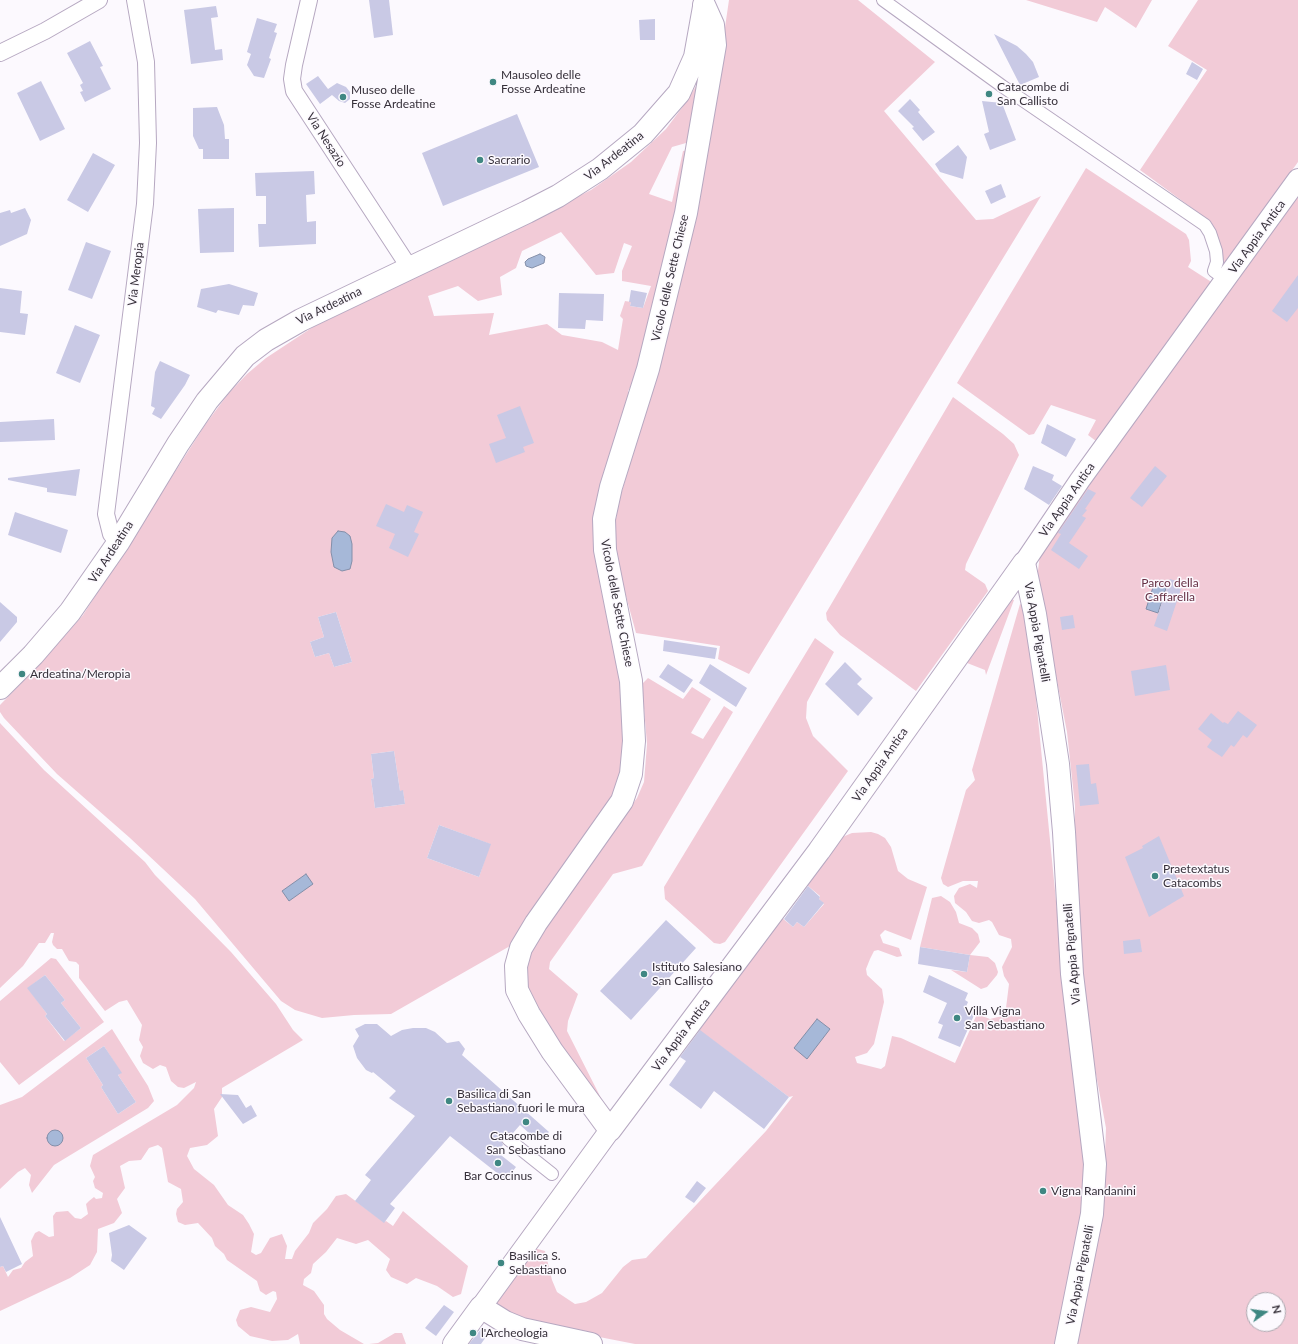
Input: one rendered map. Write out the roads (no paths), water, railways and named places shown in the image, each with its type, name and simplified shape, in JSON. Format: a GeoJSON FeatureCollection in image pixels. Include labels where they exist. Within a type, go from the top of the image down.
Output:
{"type":"FeatureCollection","features":[{"type":"Feature","properties":{"kind":"main road","name":"Via Ardeatina"},"geometry":{"type":"LineString","coordinates":[[0,688],[33,655],[70,612],[118,543],[182,438],[211,396],[245,356],[266,340],[295,323],[409,267],[527,212],[558,196],[594,173],[635,141],[666,109],[686,80],[697,48],[705,3]]}},
{"type":"Feature","properties":{"kind":"main road","name":"Vicolo delle Sette Chiese"},"geometry":{"type":"LineString","coordinates":[[610,1130],[552,1051],[526,1010],[517,990],[516,966],[521,948],[536,923],[622,801],[631,774],[634,741],[631,681],[605,550],[604,519],[611,487],[653,350],[686,212],[716,45],[713,25],[705,3]]}},
{"type":"Feature","properties":{"kind":"main road","name":"Via Appia Antica"},"geometry":{"type":"LineString","coordinates":[[610,1130],[819,851],[1024,563]]}},
{"type":"Feature","properties":{"kind":"main road","name":"Via Appia Pignatelli"},"geometry":{"type":"LineString","coordinates":[[1024,563],[1036,622],[1056,750],[1064,826],[1072,974],[1095,1164],[1092,1214],[1066,1344]]}},
{"type":"Feature","properties":{"kind":"main road","name":"Via Appia Antica"},"geometry":{"type":"LineString","coordinates":[[454,1344],[481,1307]]}},
{"type":"Feature","properties":{"kind":"main road"},"geometry":{"type":"LineString","coordinates":[[481,1307],[505,1322],[522,1329],[591,1344]]}},
{"type":"Feature","properties":{"kind":"street"},"geometry":{"type":"LineString","coordinates":[[0,53],[45,31],[99,0]]}},
{"type":"Feature","properties":{"kind":"street","name":"Via Meropia"},"geometry":{"type":"LineString","coordinates":[[118,543],[111,534],[106,514],[145,204],[148,143],[146,62],[135,0]]}},
{"type":"Feature","properties":{"kind":"street","name":"Via Nesazio"},"geometry":{"type":"LineString","coordinates":[[309,0],[294,65],[292,79],[294,91],[409,267]]}},
{"type":"Feature","properties":{"kind":"street"},"geometry":{"type":"LineString","coordinates":[[883,0],[1002,86],[1205,225],[1210,233],[1216,251],[1217,262],[1214,271],[1226,280]]}},
{"type":"Feature","properties":{"kind":"street","name":"Via Appia Antica"},"geometry":{"type":"LineString","coordinates":[[1024,563],[1080,480],[1298,179]]}},
{"type":"Feature","properties":{"kind":"street","name":"Via Appia Antica"},"geometry":{"type":"LineString","coordinates":[[481,1307],[610,1130]]}},
{"type":"Feature","properties":{"kind":"street"},"geometry":{"type":"LineString","coordinates":[[508,1140],[552,1174]]}},
{"type":"Feature","properties":{"kind":"water"},"geometry":{"type":"Polygon","coordinates":[[[540,254],[545,257],[544,263],[532,268],[526,266],[525,262],[528,259],[540,254]]]}},
{"type":"Feature","properties":{"kind":"water"},"geometry":{"type":"Polygon","coordinates":[[[338,531],[345,532],[350,536],[352,544],[352,561],[350,569],[342,571],[334,567],[331,552],[332,538],[338,531]]]}},
{"type":"Feature","properties":{"kind":"water"},"geometry":{"type":"Polygon","coordinates":[[[1155,581],[1167,585],[1158,613],[1146,609],[1155,581]]]}},
{"type":"Feature","properties":{"kind":"water"},"geometry":{"type":"Polygon","coordinates":[[[306,874],[313,884],[289,901],[282,891],[306,874]]]}},
{"type":"Feature","properties":{"kind":"water"},"geometry":{"type":"Polygon","coordinates":[[[817,1019],[830,1029],[807,1059],[794,1048],[817,1019]]]}},
{"type":"Feature","properties":{"kind":"water"},"geometry":{"type":"Polygon","coordinates":[[[52,1130],[58,1130],[63,1135],[61,1144],[58,1146],[52,1146],[47,1141],[47,1135],[52,1130]]]}},
{"type":"Feature","properties":{"kind":"place","name":"Mausoleo delle Fosse Ardeatine"},"geometry":{"type":"Point","coordinates":[493,82]}},
{"type":"Feature","properties":{"kind":"place","name":"Catacombe di San Callisto"},"geometry":{"type":"Point","coordinates":[989,94]}},
{"type":"Feature","properties":{"kind":"place","name":"Museo delle Fosse Ardeatine"},"geometry":{"type":"Point","coordinates":[343,97]}},
{"type":"Feature","properties":{"kind":"place","name":"Sacrario"},"geometry":{"type":"Point","coordinates":[480,160]}},
{"type":"Feature","properties":{"kind":"place","name":"Ardeatina/Meropia"},"geometry":{"type":"Point","coordinates":[22,674]}},
{"type":"Feature","properties":{"kind":"place","name":"Praetextatus Catacombs"},"geometry":{"type":"Point","coordinates":[1155,876]}},
{"type":"Feature","properties":{"kind":"place","name":"Istituto Salesiano San Callisto"},"geometry":{"type":"Point","coordinates":[644,974]}},
{"type":"Feature","properties":{"kind":"place","name":"Villa Vigna San Sebastiano"},"geometry":{"type":"Point","coordinates":[957,1018]}},
{"type":"Feature","properties":{"kind":"place","name":"Basilica di San Sebastiano fuori le mura"},"geometry":{"type":"Point","coordinates":[449,1101]}},
{"type":"Feature","properties":{"kind":"place","name":"Catacombe di San Sebastiano"},"geometry":{"type":"Point","coordinates":[526,1122]}},
{"type":"Feature","properties":{"kind":"place","name":"Bar Coccinus"},"geometry":{"type":"Point","coordinates":[498,1163]}},
{"type":"Feature","properties":{"kind":"place","name":"Vigna Randanini"},"geometry":{"type":"Point","coordinates":[1043,1191]}},
{"type":"Feature","properties":{"kind":"place","name":"Basilica S. Sebastiano"},"geometry":{"type":"Point","coordinates":[501,1263]}},
{"type":"Feature","properties":{"kind":"place","name":"l'Archeologia"},"geometry":{"type":"Point","coordinates":[473,1333]}},
{"type":"Feature","properties":{"kind":"park label","name":"Parco della Caffarella"},"geometry":{"type":"Point","coordinates":[1170,590]}}]}
